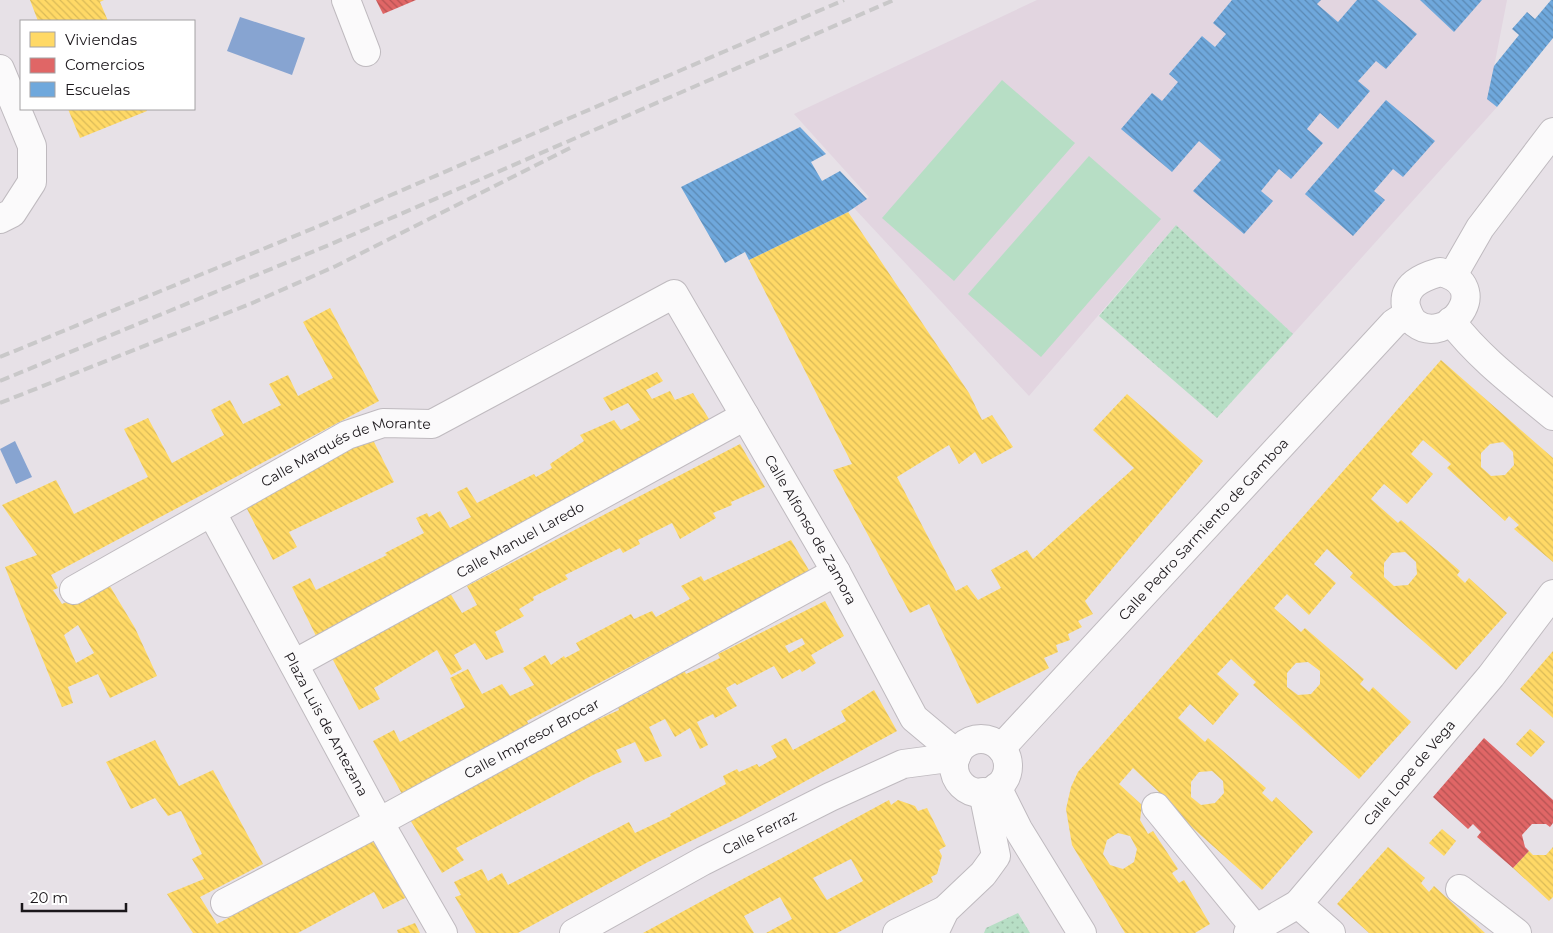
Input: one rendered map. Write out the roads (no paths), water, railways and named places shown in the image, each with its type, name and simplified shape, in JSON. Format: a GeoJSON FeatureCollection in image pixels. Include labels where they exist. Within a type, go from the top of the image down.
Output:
{"type":"FeatureCollection","features":[{"type":"Feature","properties":{"kind":"street"},"geometry":{"type":"LineString","coordinates":[[346,0],[366,52]]}},
{"type":"Feature","properties":{"kind":"street"},"geometry":{"type":"LineString","coordinates":[[0,69],[32,146],[32,182],[12,213],[0,219]]}},
{"type":"Feature","properties":{"kind":"street"},"geometry":{"type":"LineString","coordinates":[[1453,275],[1480,228],[1553,132]]}},
{"type":"Feature","properties":{"kind":"street"},"geometry":{"type":"LineString","coordinates":[[1440,272],[1453,275],[1463,288],[1466,301],[1462,312],[1438,328],[1426,328],[1415,323],[1408,314],[1405,302],[1407,293],[1414,283],[1440,272]]}},
{"type":"Feature","properties":{"kind":"street","name":"Calle Alfonso de Zamora"},"geometry":{"type":"LineString","coordinates":[[674,294],[836,572],[914,718],[957,755]]}},
{"type":"Feature","properties":{"kind":"street","name":"Calle Marqués de Morante"},"geometry":{"type":"LineString","coordinates":[[74,590],[346,435],[383,423],[432,424],[674,294]]}},
{"type":"Feature","properties":{"kind":"street","name":"Calle Pedro Sarmiento de Gamboa"},"geometry":{"type":"LineString","coordinates":[[1001,748],[1394,323],[1408,314]]}},
{"type":"Feature","properties":{"kind":"street"},"geometry":{"type":"LineString","coordinates":[[1451,321],[1469,344],[1494,369],[1553,416]]}},
{"type":"Feature","properties":{"kind":"street","name":"Calle Manuel Laredo"},"geometry":{"type":"LineString","coordinates":[[294,664],[745,416]]}},
{"type":"Feature","properties":{"kind":"street","name":"Plaza Luis de Antezana"},"geometry":{"type":"LineString","coordinates":[[212,513],[379,822],[442,933]]}},
{"type":"Feature","properties":{"kind":"street","name":"Calle Impresor Brocar"},"geometry":{"type":"LineString","coordinates":[[225,903],[379,822],[836,572]]}},
{"type":"Feature","properties":{"kind":"street","name":"Calle Lope de Vega"},"geometry":{"type":"LineString","coordinates":[[1252,931],[1298,904],[1490,676],[1553,594]]}},
{"type":"Feature","properties":{"kind":"street"},"geometry":{"type":"LineString","coordinates":[[981,739],[996,743],[1001,748],[1006,756],[1007,773],[1003,781],[990,790],[968,790],[962,785],[955,772],[957,755],[967,743],[981,739]]}},
{"type":"Feature","properties":{"kind":"street","name":"Calle Ferraz"},"geometry":{"type":"LineString","coordinates":[[574,933],[703,861],[830,796],[903,764],[957,755]]}},
{"type":"Feature","properties":{"kind":"street"},"geometry":{"type":"LineString","coordinates":[[897,933],[940,922],[983,874],[996,856],[990,790]]}},
{"type":"Feature","properties":{"kind":"street"},"geometry":{"type":"LineString","coordinates":[[990,790],[1018,829],[1082,933]]}},
{"type":"Feature","properties":{"kind":"street"},"geometry":{"type":"LineString","coordinates":[[1156,808],[1252,931]]}},
{"type":"Feature","properties":{"kind":"street"},"geometry":{"type":"LineString","coordinates":[[1460,889],[1517,933]]}},
{"type":"Feature","properties":{"kind":"street"},"geometry":{"type":"LineString","coordinates":[[1298,904],[1331,933]]}},
{"type":"Feature","properties":{"kind":"water"},"geometry":{"type":"Polygon","coordinates":[[[240,17],[305,38],[292,75],[227,51],[240,17]]]}},
{"type":"Feature","properties":{"kind":"water"},"geometry":{"type":"Polygon","coordinates":[[[15,441],[32,477],[16,484],[0,449],[15,441]]]}},
{"type":"Feature","properties":{"kind":"railway"},"geometry":{"type":"LineString","coordinates":[[0,357],[319,226],[844,0]]}},
{"type":"Feature","properties":{"kind":"railway"},"geometry":{"type":"LineString","coordinates":[[0,381],[329,245],[894,0]]}},
{"type":"Feature","properties":{"kind":"railway"},"geometry":{"type":"LineString","coordinates":[[0,403],[250,304],[336,266],[572,147]]}}]}
